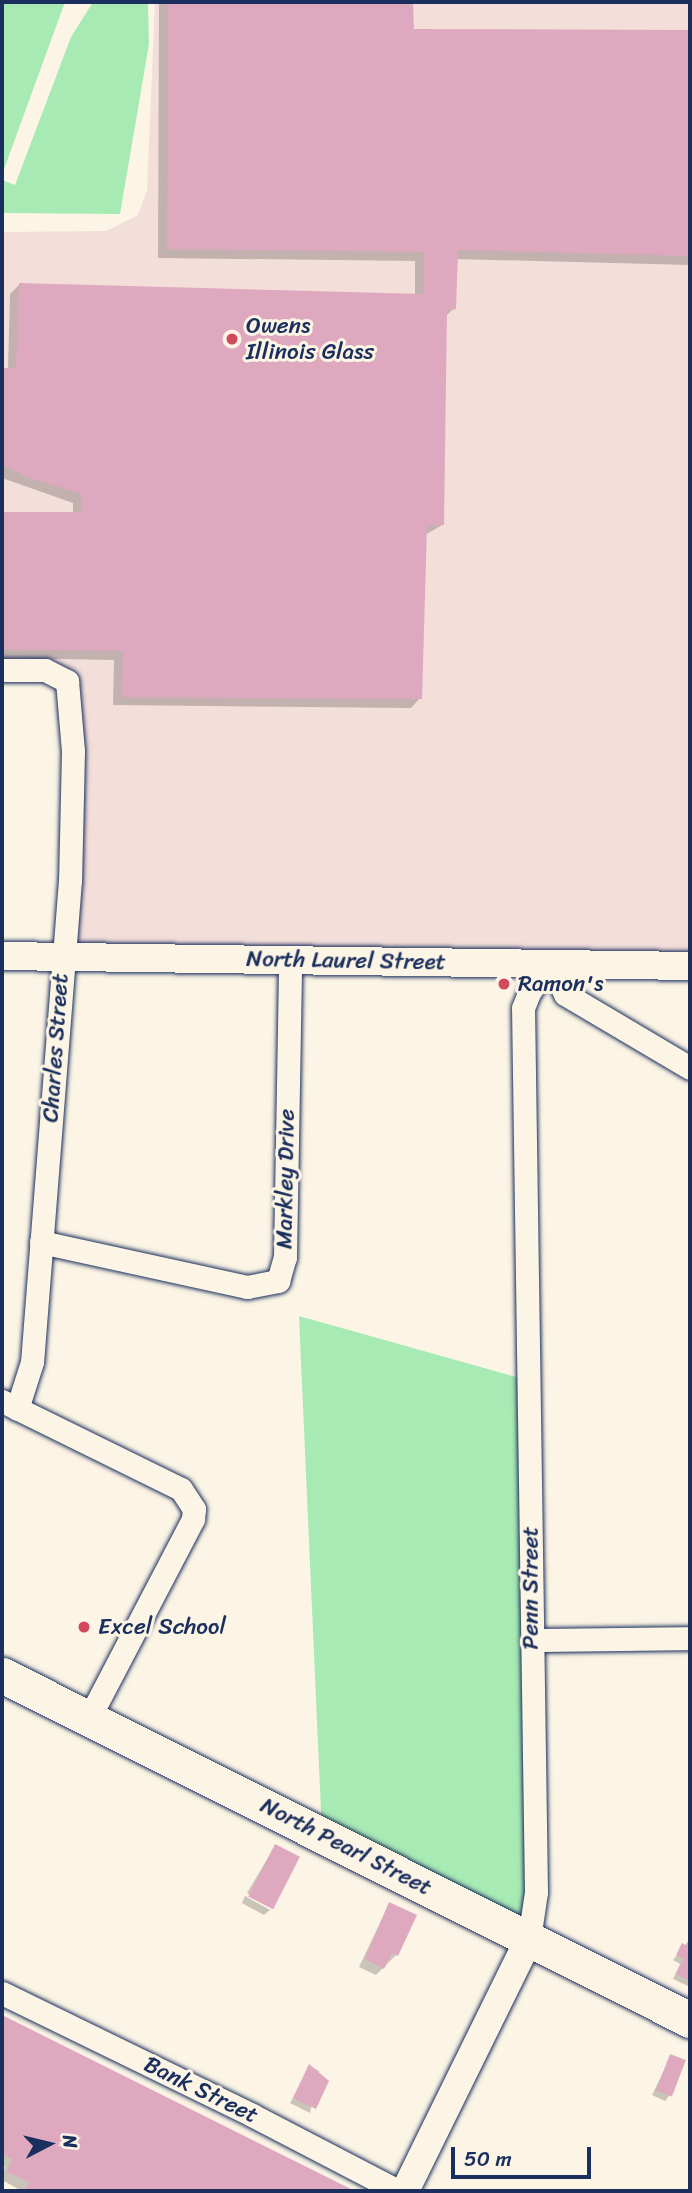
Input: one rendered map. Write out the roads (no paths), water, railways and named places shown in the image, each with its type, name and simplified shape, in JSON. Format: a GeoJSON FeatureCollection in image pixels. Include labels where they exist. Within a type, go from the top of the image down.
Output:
{"type":"FeatureCollection","features":[{"type":"Feature","properties":{"kind":"main road","name":"North Pearl Street"},"geometry":{"type":"LineString","coordinates":[[2,1675],[690,2020]]}},
{"type":"Feature","properties":{"kind":"street","name":"Charles Street"},"geometry":{"type":"LineString","coordinates":[[2,670],[45,670],[68,685],[73,762],[64,955],[32,1362],[10,1405]]}},
{"type":"Feature","properties":{"kind":"street","name":"North Laurel Street"},"geometry":{"type":"LineString","coordinates":[[2,956],[690,966]]}},
{"type":"Feature","properties":{"kind":"street","name":"Markley Drive"},"geometry":{"type":"LineString","coordinates":[[41,1242],[247,1287],[278,1282],[285,1258],[290,960]]}},
{"type":"Feature","properties":{"kind":"street"},"geometry":{"type":"LineString","coordinates":[[551,964],[565,994],[690,1068]]}},
{"type":"Feature","properties":{"kind":"street","name":"Penn Street"},"geometry":{"type":"LineString","coordinates":[[405,2191],[529,1939],[536,1892],[523,1008],[551,964]]}},
{"type":"Feature","properties":{"kind":"street"},"geometry":{"type":"LineString","coordinates":[[10,1405],[170,1484],[190,1497],[193,1520],[89,1718]]}},
{"type":"Feature","properties":{"kind":"street"},"geometry":{"type":"LineString","coordinates":[[532,1640],[690,1638]]}},
{"type":"Feature","properties":{"kind":"street","name":"Bank Street"},"geometry":{"type":"LineString","coordinates":[[2,1993],[253,2115],[398,2191]]}},
{"type":"Feature","properties":{"kind":"place","name":"Owens Illinois Glass"},"geometry":{"type":"Point","coordinates":[232,339]}},
{"type":"Feature","properties":{"kind":"place","name":"Ramon's"},"geometry":{"type":"Point","coordinates":[504,984]}},
{"type":"Feature","properties":{"kind":"place","name":"Excel School"},"geometry":{"type":"Point","coordinates":[84,1627]}}]}
